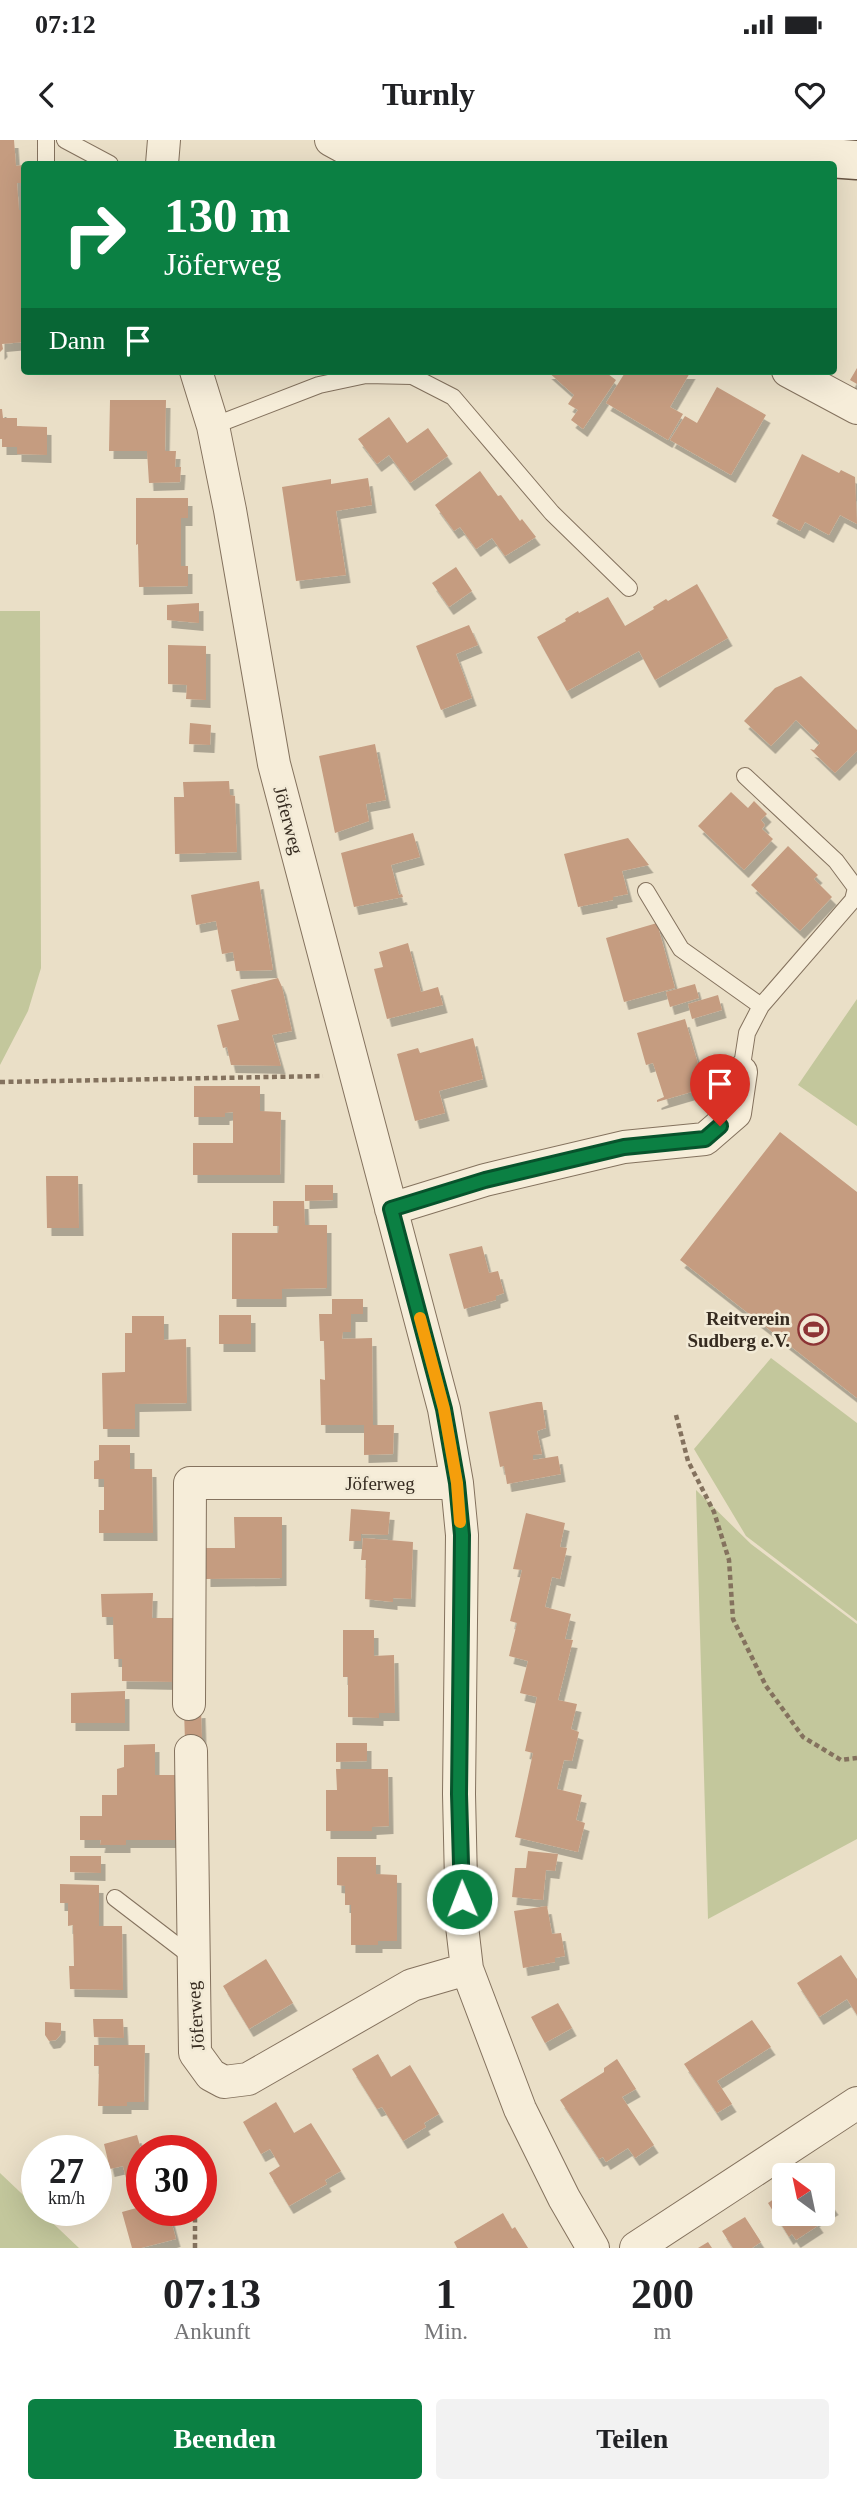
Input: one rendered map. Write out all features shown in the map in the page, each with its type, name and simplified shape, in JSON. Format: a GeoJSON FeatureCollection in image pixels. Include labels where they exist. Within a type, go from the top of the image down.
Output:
{"type":"FeatureCollection","features":[{"type":"Feature","properties":{"kind":"street"},"geometry":{"type":"LineString","coordinates":[[162,161],[164,140]]}},
{"type":"Feature","properties":{"kind":"street"},"geometry":{"type":"LineString","coordinates":[[331,140],[370,161]]}},
{"type":"Feature","properties":{"kind":"street"},"geometry":{"type":"LineString","coordinates":[[375,140],[436,150],[484,154],[787,155],[857,160]]}},
{"type":"Feature","properties":{"kind":"street"},"geometry":{"type":"LineString","coordinates":[[787,155],[857,143]]}},
{"type":"Feature","properties":{"kind":"street","name":"Jöferweg"},"geometry":{"type":"LineString","coordinates":[[197,375],[213,426],[230,510],[274,764],[444,1409],[457,1483],[462,1535],[460,1821],[467,1969],[520,2109],[593,2248]]}},
{"type":"Feature","properties":{"kind":"street"},"geometry":{"type":"LineString","coordinates":[[795,375],[857,408]]}},
{"type":"Feature","properties":{"kind":"street"},"geometry":{"type":"LineString","coordinates":[[391,1209],[485,1180],[624,1147],[705,1139],[735,1114],[741,1072]]}},
{"type":"Feature","properties":{"kind":"street","name":"Jöferweg"},"geometry":{"type":"LineString","coordinates":[[189,1704],[190,1483],[457,1483]]}},
{"type":"Feature","properties":{"kind":"street","name":"Jöferweg"},"geometry":{"type":"LineString","coordinates":[[191,1751],[195,2053],[211,2075],[224,2082],[248,2079],[412,1985],[467,1969]]}},
{"type":"Feature","properties":{"kind":"street"},"geometry":{"type":"LineString","coordinates":[[636,2248],[857,2103]]}},
{"type":"Feature","properties":{"kind":"lane"},"geometry":{"type":"LineString","coordinates":[[46,140],[46,161]]}},
{"type":"Feature","properties":{"kind":"lane"},"geometry":{"type":"LineString","coordinates":[[65,140],[104,161]]}},
{"type":"Feature","properties":{"kind":"lane"},"geometry":{"type":"LineString","coordinates":[[213,426],[319,385],[366,375],[412,376],[453,397],[552,513],[629,588]]}},
{"type":"Feature","properties":{"kind":"lane"},"geometry":{"type":"LineString","coordinates":[[741,1072],[747,1033],[761,1006],[853,900],[856,888],[836,862],[745,776]]}},
{"type":"Feature","properties":{"kind":"lane"},"geometry":{"type":"LineString","coordinates":[[646,891],[681,949],[761,1006]]}},
{"type":"Feature","properties":{"kind":"lane"},"geometry":{"type":"LineString","coordinates":[[115,1898],[192,1957]]}},
{"type":"Feature","properties":{"kind":"path"},"geometry":{"type":"LineString","coordinates":[[0,1082],[355,1075]]}},
{"type":"Feature","properties":{"kind":"path"},"geometry":{"type":"LineString","coordinates":[[676,1415],[688,1461],[715,1512],[729,1560],[733,1619],[766,1686],[803,1737],[841,1760],[857,1758]]}},
{"type":"Feature","properties":{"kind":"path"},"geometry":{"type":"LineString","coordinates":[[195,2226],[195,2248]]}},
{"type":"Feature","properties":{"kind":"green space"},"geometry":{"type":"Polygon","coordinates":[[[0,611],[40,611],[41,968],[28,1011],[0,1065],[0,611]]]}},
{"type":"Feature","properties":{"kind":"green space"},"geometry":{"type":"Polygon","coordinates":[[[857,999],[857,1126],[798,1085],[857,999]]]}},
{"type":"Feature","properties":{"kind":"green space"},"geometry":{"type":"Polygon","coordinates":[[[771,1358],[857,1423],[857,1621],[746,1536],[694,1449],[771,1358]]]}},
{"type":"Feature","properties":{"kind":"green space"},"geometry":{"type":"Polygon","coordinates":[[[696,1490],[751,1544],[857,1624],[857,1839],[708,1919],[696,1490]]]}},
{"type":"Feature","properties":{"kind":"green space"},"geometry":{"type":"Polygon","coordinates":[[[0,2173],[21,2193],[21,2226],[56,2226],[79,2248],[0,2248],[0,2173]]]}},
{"type":"Feature","properties":{"kind":"building"},"geometry":{"type":"Polygon","coordinates":[[[0,140],[14,140],[16,166],[21,165],[21,183],[17,183],[21,210],[21,342],[2,344],[3,349],[0,352],[0,140]]]}},
{"type":"Feature","properties":{"kind":"building"},"geometry":{"type":"Polygon","coordinates":[[[857,368],[857,384],[850,380],[857,368]]]}},
{"type":"Feature","properties":{"kind":"building"},"geometry":{"type":"Polygon","coordinates":[[[552,375],[609,375],[616,380],[583,429],[571,420],[578,410],[568,404],[574,395],[552,375]]]}},
{"type":"Feature","properties":{"kind":"building"},"geometry":{"type":"Polygon","coordinates":[[[624,375],[689,375],[670,407],[683,414],[668,440],[606,403],[624,375]]]}},
{"type":"Feature","properties":{"kind":"building"},"geometry":{"type":"Polygon","coordinates":[[[717,387],[766,415],[731,475],[670,440],[685,416],[697,423],[717,387]]]}},
{"type":"Feature","properties":{"kind":"building"},"geometry":{"type":"Polygon","coordinates":[[[110,400],[166,400],[165,451],[176,451],[175,467],[181,467],[180,482],[149,483],[147,451],[109,451],[110,400]]]}},
{"type":"Feature","properties":{"kind":"building"},"geometry":{"type":"Polygon","coordinates":[[[0,409],[3,418],[17,418],[17,426],[47,427],[47,455],[17,454],[17,447],[2,447],[0,409]]]}},
{"type":"Feature","properties":{"kind":"building"},"geometry":{"type":"Polygon","coordinates":[[[389,417],[407,443],[428,428],[448,456],[410,483],[389,455],[377,464],[358,439],[389,417]]]}},
{"type":"Feature","properties":{"kind":"building"},"geometry":{"type":"Polygon","coordinates":[[[802,454],[839,473],[841,470],[855,477],[857,524],[840,515],[829,535],[805,522],[800,531],[772,516],[802,454]]]}},
{"type":"Feature","properties":{"kind":"building"},"geometry":{"type":"Polygon","coordinates":[[[480,471],[498,496],[501,495],[536,537],[505,556],[492,538],[476,549],[460,527],[454,531],[435,505],[480,471]]]}},
{"type":"Feature","properties":{"kind":"building"},"geometry":{"type":"Polygon","coordinates":[[[368,478],[372,505],[336,511],[346,575],[296,581],[282,487],[331,479],[331,484],[368,478]]]}},
{"type":"Feature","properties":{"kind":"building"},"geometry":{"type":"Polygon","coordinates":[[[136,498],[188,498],[188,518],[181,518],[181,566],[188,566],[188,586],[139,587],[136,498]]]}},
{"type":"Feature","properties":{"kind":"building"},"geometry":{"type":"Polygon","coordinates":[[[456,567],[472,591],[449,607],[432,583],[456,567]]]}},
{"type":"Feature","properties":{"kind":"building"},"geometry":{"type":"Polygon","coordinates":[[[697,584],[728,638],[655,680],[639,651],[567,691],[537,637],[578,611],[579,613],[608,597],[625,626],[666,599],[668,601],[697,584]]]}},
{"type":"Feature","properties":{"kind":"building"},"geometry":{"type":"Polygon","coordinates":[[[199,603],[199,623],[167,620],[167,605],[199,603]]]}},
{"type":"Feature","properties":{"kind":"building"},"geometry":{"type":"Polygon","coordinates":[[[469,625],[478,645],[456,654],[472,698],[441,710],[416,646],[469,625]]]}},
{"type":"Feature","properties":{"kind":"building"},"geometry":{"type":"Polygon","coordinates":[[[168,645],[206,646],[206,700],[186,699],[187,685],[168,684],[168,645]]]}},
{"type":"Feature","properties":{"kind":"building"},"geometry":{"type":"Polygon","coordinates":[[[801,676],[857,730],[857,751],[835,773],[810,749],[814,750],[820,743],[796,720],[771,746],[744,721],[775,688],[801,676]]]}},
{"type":"Feature","properties":{"kind":"building"},"geometry":{"type":"Polygon","coordinates":[[[190,723],[211,725],[210,745],[189,744],[190,723]]]}},
{"type":"Feature","properties":{"kind":"building"},"geometry":{"type":"Polygon","coordinates":[[[375,744],[386,800],[366,804],[369,821],[335,833],[319,756],[375,744]]]}},
{"type":"Feature","properties":{"kind":"building"},"geometry":{"type":"Polygon","coordinates":[[[229,781],[230,795],[235,796],[237,852],[175,854],[174,797],[184,797],[183,782],[229,781]]]}},
{"type":"Feature","properties":{"kind":"building"},"geometry":{"type":"Polygon","coordinates":[[[731,792],[748,808],[754,801],[767,814],[761,820],[765,825],[762,829],[773,839],[744,870],[698,826],[731,792]]]}},
{"type":"Feature","properties":{"kind":"building"},"geometry":{"type":"Polygon","coordinates":[[[413,833],[420,857],[391,865],[399,895],[402,894],[403,897],[354,907],[341,853],[413,833]]]}},
{"type":"Feature","properties":{"kind":"building"},"geometry":{"type":"Polygon","coordinates":[[[628,838],[649,865],[622,871],[628,894],[578,907],[564,854],[628,838]]]}},
{"type":"Feature","properties":{"kind":"building"},"geometry":{"type":"Polygon","coordinates":[[[788,846],[818,875],[814,879],[832,897],[800,931],[751,885],[788,846]]]}},
{"type":"Feature","properties":{"kind":"building"},"geometry":{"type":"Polygon","coordinates":[[[259,881],[273,970],[236,971],[233,952],[222,954],[216,921],[196,925],[191,895],[259,881]]]}},
{"type":"Feature","properties":{"kind":"building"},"geometry":{"type":"Polygon","coordinates":[[[657,923],[675,988],[624,1002],[606,938],[657,923]]]}},
{"type":"Feature","properties":{"kind":"building"},"geometry":{"type":"Polygon","coordinates":[[[408,943],[421,992],[438,987],[443,1005],[387,1019],[374,969],[383,967],[379,952],[408,943]]]}},
{"type":"Feature","properties":{"kind":"building"},"geometry":{"type":"Polygon","coordinates":[[[278,978],[292,1031],[272,1035],[281,1066],[231,1065],[227,1047],[223,1048],[217,1025],[239,1020],[231,990],[278,978]]]}},
{"type":"Feature","properties":{"kind":"building"},"geometry":{"type":"Polygon","coordinates":[[[695,984],[699,998],[670,1007],[666,992],[695,984]]]}},
{"type":"Feature","properties":{"kind":"building"},"geometry":{"type":"Polygon","coordinates":[[[718,995],[722,1010],[692,1019],[688,1004],[718,995]]]}},
{"type":"Feature","properties":{"kind":"building"},"geometry":{"type":"Polygon","coordinates":[[[685,1019],[705,1088],[657,1102],[664,1097],[653,1063],[646,1065],[637,1033],[685,1019]]]}},
{"type":"Feature","properties":{"kind":"building"},"geometry":{"type":"Polygon","coordinates":[[[473,1038],[483,1079],[439,1091],[445,1113],[415,1121],[397,1054],[418,1048],[420,1053],[473,1038]]]}},
{"type":"Feature","properties":{"kind":"building"},"geometry":{"type":"Polygon","coordinates":[[[194,1086],[260,1086],[260,1111],[281,1112],[280,1175],[193,1175],[193,1143],[233,1143],[233,1112],[225,1113],[225,1117],[194,1117],[194,1086]]]}},
{"type":"Feature","properties":{"kind":"building","name":"Reitverein Sudberg e.V."},"geometry":{"type":"Polygon","coordinates":[[[780,1132],[857,1192],[857,1398],[680,1260],[780,1132]]]}},
{"type":"Feature","properties":{"kind":"building"},"geometry":{"type":"Polygon","coordinates":[[[46,1176],[78,1176],[79,1228],[47,1228],[46,1176]]]}},
{"type":"Feature","properties":{"kind":"building"},"geometry":{"type":"Polygon","coordinates":[[[305,1185],[333,1185],[333,1200],[305,1201],[305,1185]]]}},
{"type":"Feature","properties":{"kind":"building"},"geometry":{"type":"Polygon","coordinates":[[[273,1201],[304,1201],[305,1225],[327,1225],[327,1288],[282,1289],[282,1299],[232,1299],[232,1233],[278,1233],[279,1226],[273,1226],[273,1201]]]}},
{"type":"Feature","properties":{"kind":"building"},"geometry":{"type":"Polygon","coordinates":[[[482,1246],[489,1273],[498,1271],[504,1293],[496,1296],[496,1300],[464,1309],[449,1254],[482,1246]]]}},
{"type":"Feature","properties":{"kind":"building"},"geometry":{"type":"Polygon","coordinates":[[[332,1299],[363,1299],[363,1314],[351,1314],[351,1332],[343,1332],[342,1339],[372,1338],[373,1425],[394,1425],[393,1454],[364,1455],[364,1425],[321,1425],[320,1379],[325,1380],[324,1341],[320,1341],[319,1314],[332,1314],[332,1299]]]}},
{"type":"Feature","properties":{"kind":"building"},"geometry":{"type":"Polygon","coordinates":[[[219,1315],[251,1315],[251,1344],[219,1344],[219,1315]]]}},
{"type":"Feature","properties":{"kind":"building"},"geometry":{"type":"Polygon","coordinates":[[[132,1316],[164,1316],[164,1340],[186,1339],[187,1403],[135,1404],[135,1429],[103,1429],[102,1373],[125,1372],[125,1333],[132,1333],[132,1316]]]}},
{"type":"Feature","properties":{"kind":"building"},"geometry":{"type":"Polygon","coordinates":[[[542,1402],[546,1428],[537,1431],[542,1454],[533,1455],[533,1460],[558,1456],[561,1474],[507,1484],[504,1466],[500,1467],[489,1412],[542,1402]]]}},
{"type":"Feature","properties":{"kind":"building"},"geometry":{"type":"Polygon","coordinates":[[[99,1445],[130,1445],[130,1469],[152,1469],[153,1533],[99,1533],[99,1510],[104,1510],[104,1479],[94,1479],[94,1461],[99,1460],[99,1445]]]}},
{"type":"Feature","properties":{"kind":"building"},"geometry":{"type":"Polygon","coordinates":[[[351,1509],[390,1512],[388,1535],[361,1534],[361,1541],[349,1541],[351,1509]]]}},
{"type":"Feature","properties":{"kind":"building"},"geometry":{"type":"Polygon","coordinates":[[[526,1513],[565,1523],[560,1547],[567,1548],[560,1579],[552,1577],[545,1607],[571,1614],[565,1639],[573,1640],[558,1700],[577,1704],[571,1729],[579,1732],[572,1761],[564,1760],[557,1789],[582,1795],[576,1820],[585,1823],[578,1852],[515,1837],[533,1753],[525,1751],[537,1697],[520,1693],[528,1661],[509,1656],[517,1623],[510,1621],[522,1570],[513,1569],[526,1513]]]}},
{"type":"Feature","properties":{"kind":"building"},"geometry":{"type":"Polygon","coordinates":[[[234,1517],[282,1517],[282,1578],[206,1579],[206,1548],[235,1548],[234,1517]]]}},
{"type":"Feature","properties":{"kind":"building"},"geometry":{"type":"Polygon","coordinates":[[[363,1538],[413,1542],[411,1599],[393,1598],[393,1602],[365,1599],[366,1560],[361,1560],[363,1538]]]}},
{"type":"Feature","properties":{"kind":"building"},"geometry":{"type":"Polygon","coordinates":[[[153,1593],[152,1618],[176,1618],[177,1682],[122,1681],[122,1659],[114,1659],[113,1617],[102,1617],[101,1594],[153,1593]]]}},
{"type":"Feature","properties":{"kind":"building"},"geometry":{"type":"Polygon","coordinates":[[[343,1630],[374,1630],[374,1656],[394,1655],[395,1713],[379,1713],[379,1718],[348,1717],[348,1677],[343,1677],[343,1630]]]}},
{"type":"Feature","properties":{"kind":"building"},"geometry":{"type":"Polygon","coordinates":[[[125,1691],[125,1723],[71,1723],[71,1693],[125,1691]]]}},
{"type":"Feature","properties":{"kind":"building"},"geometry":{"type":"Polygon","coordinates":[[[201,1710],[202,1740],[185,1741],[184,1711],[201,1710]]]}},
{"type":"Feature","properties":{"kind":"building"},"geometry":{"type":"Polygon","coordinates":[[[336,1743],[367,1743],[367,1761],[336,1762],[336,1743]]]}},
{"type":"Feature","properties":{"kind":"building"},"geometry":{"type":"Polygon","coordinates":[[[155,1744],[155,1775],[178,1775],[178,1840],[126,1840],[126,1845],[100,1845],[101,1840],[80,1840],[80,1816],[102,1816],[102,1795],[117,1795],[117,1769],[124,1767],[124,1745],[155,1744]]]}},
{"type":"Feature","properties":{"kind":"building"},"geometry":{"type":"Polygon","coordinates":[[[336,1769],[388,1769],[389,1826],[372,1827],[372,1831],[326,1831],[326,1790],[337,1790],[336,1769]]]}},
{"type":"Feature","properties":{"kind":"building"},"geometry":{"type":"Polygon","coordinates":[[[528,1851],[558,1854],[555,1871],[546,1870],[543,1900],[512,1897],[515,1868],[526,1868],[528,1851]]]}},
{"type":"Feature","properties":{"kind":"building"},"geometry":{"type":"Polygon","coordinates":[[[70,1856],[101,1856],[101,1873],[70,1872],[70,1856]]]}},
{"type":"Feature","properties":{"kind":"building"},"geometry":{"type":"Polygon","coordinates":[[[337,1857],[376,1857],[376,1874],[397,1875],[397,1941],[378,1941],[378,1945],[351,1945],[351,1905],[345,1905],[345,1886],[337,1885],[337,1857]]]}},
{"type":"Feature","properties":{"kind":"building"},"geometry":{"type":"Polygon","coordinates":[[[60,1884],[99,1885],[99,1926],[122,1926],[123,1990],[70,1989],[69,1966],[74,1966],[73,1925],[68,1926],[68,1903],[60,1903],[60,1884]]]}},
{"type":"Feature","properties":{"kind":"building"},"geometry":{"type":"Polygon","coordinates":[[[547,1906],[552,1934],[561,1933],[565,1956],[555,1958],[555,1962],[523,1968],[514,1911],[547,1906]]]}},
{"type":"Feature","properties":{"kind":"building"},"geometry":{"type":"Polygon","coordinates":[[[841,1955],[857,1979],[857,2015],[847,1999],[819,2017],[797,1983],[841,1955]]]}},
{"type":"Feature","properties":{"kind":"building"},"geometry":{"type":"Polygon","coordinates":[[[266,1959],[293,2003],[249,2029],[223,1986],[266,1959]]]}},
{"type":"Feature","properties":{"kind":"building"},"geometry":{"type":"Polygon","coordinates":[[[558,2003],[572,2028],[545,2043],[531,2017],[558,2003]]]}},
{"type":"Feature","properties":{"kind":"building"},"geometry":{"type":"Polygon","coordinates":[[[93,2019],[123,2019],[124,2038],[94,2037],[93,2019]]]}},
{"type":"Feature","properties":{"kind":"building"},"geometry":{"type":"Polygon","coordinates":[[[752,2020],[771,2047],[717,2081],[732,2104],[717,2113],[684,2064],[752,2020]]]}},
{"type":"Feature","properties":{"kind":"building"},"geometry":{"type":"Polygon","coordinates":[[[45,2022],[61,2023],[61,2034],[56,2040],[49,2041],[45,2035],[45,2022]]]}},
{"type":"Feature","properties":{"kind":"building"},"geometry":{"type":"Polygon","coordinates":[[[94,2045],[145,2045],[144,2102],[127,2102],[127,2106],[98,2106],[99,2066],[94,2066],[94,2045]]]}},
{"type":"Feature","properties":{"kind":"building"},"geometry":{"type":"Polygon","coordinates":[[[378,2054],[391,2077],[410,2065],[439,2114],[424,2123],[426,2127],[403,2141],[382,2107],[377,2109],[352,2069],[378,2054]]]}},
{"type":"Feature","properties":{"kind":"building"},"geometry":{"type":"Polygon","coordinates":[[[617,2059],[636,2089],[622,2097],[654,2145],[635,2158],[628,2148],[606,2162],[603,2157],[599,2159],[560,2100],[604,2072],[604,2068],[617,2059]]]}},
{"type":"Feature","properties":{"kind":"building"},"geometry":{"type":"Polygon","coordinates":[[[276,2102],[294,2133],[311,2123],[341,2171],[325,2180],[327,2184],[289,2206],[269,2173],[280,2166],[270,2149],[261,2154],[243,2122],[276,2102]]]}},
{"type":"Feature","properties":{"kind":"building"},"geometry":{"type":"Polygon","coordinates":[[[126,2138],[126,2178],[123,2166],[112,2169],[112,2142],[126,2138]]]}},
{"type":"Feature","properties":{"kind":"building"},"geometry":{"type":"Polygon","coordinates":[[[126,2211],[126,2226],[172,2226],[176,2239],[132,2248],[122,2212],[126,2211]]]}},
{"type":"Feature","properties":{"kind":"building"},"geometry":{"type":"Polygon","coordinates":[[[503,2213],[528,2248],[457,2248],[454,2242],[503,2213]]]}},
{"type":"Feature","properties":{"kind":"building"},"geometry":{"type":"Polygon","coordinates":[[[745,2217],[761,2242],[752,2248],[733,2248],[722,2231],[745,2217]]]}},
{"type":"Feature","properties":{"kind":"building"},"geometry":{"type":"Polygon","coordinates":[[[782,2226],[817,2226],[796,2240],[792,2234],[789,2237],[782,2226]]]}},
{"type":"Feature","properties":{"kind":"building"},"geometry":{"type":"Polygon","coordinates":[[[708,2242],[712,2248],[698,2248],[708,2242]]]}},
{"type":"Feature","properties":{"kind":"slow traffic"},"geometry":{"type":"LineString","coordinates":[[420,1318],[444,1409],[457,1483],[460,1522]]}},
{"type":"Feature","properties":{"kind":"place","name":"Reitverein Sudberg e.V."},"geometry":{"type":"Point","coordinates":[813,1329]}},
{"type":"Feature","properties":{"kind":"route"},"geometry":{"type":"LineString","coordinates":[[462,1899],[459,1794],[462,1535],[457,1483],[444,1409],[391,1209],[485,1180],[624,1147],[705,1139],[720,1126]]}}]}
